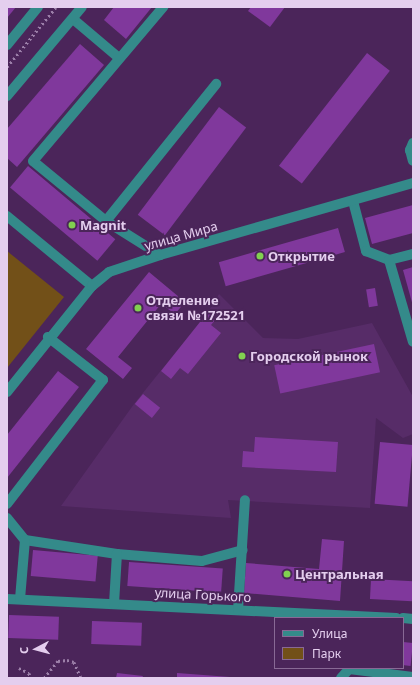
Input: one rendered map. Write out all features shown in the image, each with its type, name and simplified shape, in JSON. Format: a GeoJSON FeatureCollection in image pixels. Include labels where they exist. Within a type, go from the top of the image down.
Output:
{"type":"FeatureCollection","features":[{"type":"Feature","properties":{"kind":"street"},"geometry":{"type":"LineString","coordinates":[[7,45],[38,7]]}},
{"type":"Feature","properties":{"kind":"street"},"geometry":{"type":"LineString","coordinates":[[7,96],[82,7]]}},
{"type":"Feature","properties":{"kind":"street"},"geometry":{"type":"LineString","coordinates":[[160,255],[106,221],[33,162],[163,7]]}},
{"type":"Feature","properties":{"kind":"street"},"geometry":{"type":"LineString","coordinates":[[72,19],[120,58]]}},
{"type":"Feature","properties":{"kind":"street"},"geometry":{"type":"LineString","coordinates":[[106,221],[216,84]]}},
{"type":"Feature","properties":{"kind":"street"},"geometry":{"type":"LineString","coordinates":[[413,143],[410,150],[413,161]]}},
{"type":"Feature","properties":{"kind":"street","name":"улица Мира"},"geometry":{"type":"LineString","coordinates":[[7,392],[48,337],[92,286],[109,272],[160,255],[413,183]]}},
{"type":"Feature","properties":{"kind":"street"},"geometry":{"type":"LineString","coordinates":[[353,201],[366,251],[389,260],[413,254]]}},
{"type":"Feature","properties":{"kind":"street"},"geometry":{"type":"LineString","coordinates":[[7,216],[92,286]]}},
{"type":"Feature","properties":{"kind":"street"},"geometry":{"type":"LineString","coordinates":[[389,260],[413,342]]}},
{"type":"Feature","properties":{"kind":"street"},"geometry":{"type":"LineString","coordinates":[[7,504],[103,380],[48,337]]}},
{"type":"Feature","properties":{"kind":"street"},"geometry":{"type":"LineString","coordinates":[[238,610],[245,500]]}},
{"type":"Feature","properties":{"kind":"street"},"geometry":{"type":"LineString","coordinates":[[7,518],[25,540],[117,554],[202,561],[242,550]]}},
{"type":"Feature","properties":{"kind":"street"},"geometry":{"type":"LineString","coordinates":[[20,599],[25,540]]}},
{"type":"Feature","properties":{"kind":"street"},"geometry":{"type":"LineString","coordinates":[[114,604],[117,554]]}},
{"type":"Feature","properties":{"kind":"street","name":"улица Горького"},"geometry":{"type":"LineString","coordinates":[[7,599],[378,617]]}},
{"type":"Feature","properties":{"kind":"street"},"geometry":{"type":"LineString","coordinates":[[341,678],[349,669],[413,677]]}},
{"type":"Feature","properties":{"kind":"path"},"geometry":{"type":"LineString","coordinates":[[7,67],[56,7]]}},
{"type":"Feature","properties":{"kind":"path"},"geometry":{"type":"LineString","coordinates":[[44,678],[58,661],[67,660],[74,662],[81,678]]}},
{"type":"Feature","properties":{"kind":"path"},"geometry":{"type":"LineString","coordinates":[[19,668],[29,673],[31,678]]}},
{"type":"Feature","properties":{"kind":"shaded area"},"geometry":{"type":"Polygon","coordinates":[[[219,294],[263,338],[298,339],[372,323],[413,397],[413,434],[403,438],[376,418],[370,508],[228,500],[231,518],[61,506],[134,404],[208,312],[219,294]]]}},
{"type":"Feature","properties":{"kind":"green space"},"geometry":{"type":"Polygon","coordinates":[[[7,251],[64,297],[7,368],[7,251]]]}},
{"type":"Feature","properties":{"kind":"building"},"geometry":{"type":"Polygon","coordinates":[[[7,7],[16,7],[7,18],[7,7]]]}},
{"type":"Feature","properties":{"kind":"building"},"geometry":{"type":"Polygon","coordinates":[[[114,7],[152,7],[126,39],[104,20],[114,7]]]}},
{"type":"Feature","properties":{"kind":"building"},"geometry":{"type":"Polygon","coordinates":[[[251,7],[285,7],[270,27],[248,11],[251,7]]]}},
{"type":"Feature","properties":{"kind":"building"},"geometry":{"type":"Polygon","coordinates":[[[80,44],[104,65],[17,167],[7,158],[7,129],[80,44]]]}},
{"type":"Feature","properties":{"kind":"building"},"geometry":{"type":"Polygon","coordinates":[[[367,53],[390,71],[302,184],[279,166],[367,53]]]}},
{"type":"Feature","properties":{"kind":"building"},"geometry":{"type":"Polygon","coordinates":[[[219,107],[246,127],[165,235],[138,215],[219,107]]]}},
{"type":"Feature","properties":{"kind":"building"},"geometry":{"type":"Polygon","coordinates":[[[28,166],[115,239],[97,261],[10,187],[28,166]]]}},
{"type":"Feature","properties":{"kind":"building"},"geometry":{"type":"Polygon","coordinates":[[[413,205],[413,233],[372,244],[365,218],[413,205]]]}},
{"type":"Feature","properties":{"kind":"building"},"geometry":{"type":"Polygon","coordinates":[[[338,228],[345,252],[226,286],[219,262],[338,228]]]}},
{"type":"Feature","properties":{"kind":"building"},"geometry":{"type":"Polygon","coordinates":[[[413,267],[413,306],[403,270],[413,267]]]}},
{"type":"Feature","properties":{"kind":"building"},"geometry":{"type":"Polygon","coordinates":[[[149,272],[185,302],[175,314],[161,304],[118,357],[132,368],[123,379],[86,349],[149,272]]]}},
{"type":"Feature","properties":{"kind":"building"},"geometry":{"type":"Polygon","coordinates":[[[375,288],[378,306],[369,307],[366,289],[375,288]]]}},
{"type":"Feature","properties":{"kind":"building"},"geometry":{"type":"Polygon","coordinates":[[[208,312],[216,319],[211,325],[221,333],[188,374],[180,368],[171,379],[161,371],[208,312]]]}},
{"type":"Feature","properties":{"kind":"building"},"geometry":{"type":"Polygon","coordinates":[[[374,344],[380,372],[280,394],[274,365],[374,344]]]}},
{"type":"Feature","properties":{"kind":"building"},"geometry":{"type":"Polygon","coordinates":[[[58,371],[79,387],[7,478],[7,435],[58,371]]]}},
{"type":"Feature","properties":{"kind":"building"},"geometry":{"type":"Polygon","coordinates":[[[143,394],[160,408],[152,418],[135,404],[143,394]]]}},
{"type":"Feature","properties":{"kind":"building"},"geometry":{"type":"Polygon","coordinates":[[[255,437],[338,442],[336,472],[242,467],[243,451],[254,452],[255,437]]]}},
{"type":"Feature","properties":{"kind":"building"},"geometry":{"type":"Polygon","coordinates":[[[380,442],[413,445],[407,507],[375,504],[380,442]]]}},
{"type":"Feature","properties":{"kind":"building"},"geometry":{"type":"Polygon","coordinates":[[[322,539],[344,541],[340,601],[244,593],[246,563],[319,569],[322,539]]]}},
{"type":"Feature","properties":{"kind":"building"},"geometry":{"type":"Polygon","coordinates":[[[33,550],[98,556],[95,582],[31,576],[33,550]]]}},
{"type":"Feature","properties":{"kind":"building"},"geometry":{"type":"Polygon","coordinates":[[[129,562],[223,569],[221,592],[127,586],[129,562]]]}},
{"type":"Feature","properties":{"kind":"building"},"geometry":{"type":"Polygon","coordinates":[[[371,579],[413,581],[412,601],[370,599],[371,579]]]}},
{"type":"Feature","properties":{"kind":"building"},"geometry":{"type":"Polygon","coordinates":[[[9,615],[59,617],[58,640],[8,638],[9,615]]]}},
{"type":"Feature","properties":{"kind":"building"},"geometry":{"type":"Polygon","coordinates":[[[92,621],[142,623],[141,646],[91,644],[92,621]]]}},
{"type":"Feature","properties":{"kind":"building"},"geometry":{"type":"Polygon","coordinates":[[[404,642],[413,643],[411,666],[404,665],[404,642]]]}},
{"type":"Feature","properties":{"kind":"building"},"geometry":{"type":"Polygon","coordinates":[[[117,673],[143,676],[142,678],[116,678],[117,673]]]}},
{"type":"Feature","properties":{"kind":"building"},"geometry":{"type":"Polygon","coordinates":[[[177,673],[230,677],[230,678],[177,678],[177,673]]]}},
{"type":"Feature","properties":{"kind":"place","name":"Magnit"},"geometry":{"type":"Point","coordinates":[72,225]}},
{"type":"Feature","properties":{"kind":"place","name":"Открытие"},"geometry":{"type":"Point","coordinates":[260,256]}},
{"type":"Feature","properties":{"kind":"place","name":"Отделение связи №172521"},"geometry":{"type":"Point","coordinates":[138,308]}},
{"type":"Feature","properties":{"kind":"place","name":"Городской рынок"},"geometry":{"type":"Point","coordinates":[242,356]}},
{"type":"Feature","properties":{"kind":"place","name":"Центральная"},"geometry":{"type":"Point","coordinates":[287,574]}}]}
